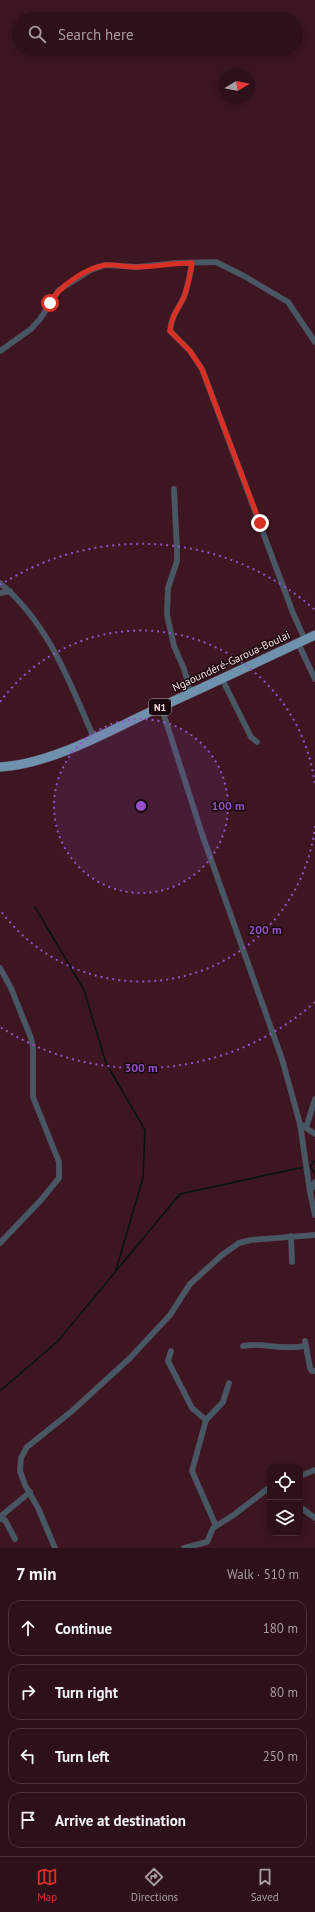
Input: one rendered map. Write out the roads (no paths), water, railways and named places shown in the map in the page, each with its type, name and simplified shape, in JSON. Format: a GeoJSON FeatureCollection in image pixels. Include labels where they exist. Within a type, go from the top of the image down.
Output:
{"type":"FeatureCollection","features":[{"type":"Feature","properties":{"kind":"highway","name":"Ngaoundéré-Garoua-Boulai"},"geometry":{"type":"LineString","coordinates":[[0,767],[51,756],[94,738],[315,634]]}},
{"type":"Feature","properties":{"kind":"street"},"geometry":{"type":"LineString","coordinates":[[0,351],[31,328],[40,319],[59,290],[91,270],[105,265],[137,267],[176,263],[216,262],[288,302],[315,342]]}},
{"type":"Feature","properties":{"kind":"street"},"geometry":{"type":"LineString","coordinates":[[192,263],[187,288],[175,310],[170,331],[190,351],[202,369],[293,613],[301,641],[315,679]]}},
{"type":"Feature","properties":{"kind":"street"},"geometry":{"type":"LineString","coordinates":[[174,489],[177,510],[177,555],[168,588],[167,615],[174,646],[184,669],[191,693]]}},
{"type":"Feature","properties":{"kind":"street"},"geometry":{"type":"LineString","coordinates":[[0,583],[24,606],[59,657],[94,738]]}},
{"type":"Feature","properties":{"kind":"street"},"geometry":{"type":"LineString","coordinates":[[0,593],[10,592]]}},
{"type":"Feature","properties":{"kind":"street"},"geometry":{"type":"LineString","coordinates":[[222,679],[250,737],[257,742]]}},
{"type":"Feature","properties":{"kind":"street"},"geometry":{"type":"LineString","coordinates":[[162,706],[203,837],[282,1059],[300,1124],[315,1215]]}},
{"type":"Feature","properties":{"kind":"street"},"geometry":{"type":"LineString","coordinates":[[0,968],[11,988],[31,1038],[33,1048],[33,1097],[59,1162],[59,1178],[41,1200],[0,1243]]}},
{"type":"Feature","properties":{"kind":"street"},"geometry":{"type":"LineString","coordinates":[[306,1128],[315,1099]]}},
{"type":"Feature","properties":{"kind":"street"},"geometry":{"type":"LineString","coordinates":[[300,1124],[315,1134]]}},
{"type":"Feature","properties":{"kind":"street"},"geometry":{"type":"LineString","coordinates":[[310,1192],[315,1182]]}},
{"type":"Feature","properties":{"kind":"street"},"geometry":{"type":"LineString","coordinates":[[55,1548],[45,1522],[20,1471],[20,1458],[27,1447],[72,1411],[130,1358],[170,1315],[190,1284],[222,1255],[239,1244],[251,1240],[315,1235]]}},
{"type":"Feature","properties":{"kind":"street"},"geometry":{"type":"LineString","coordinates":[[291,1236],[292,1262]]}},
{"type":"Feature","properties":{"kind":"street"},"geometry":{"type":"LineString","coordinates":[[243,1346],[257,1344],[290,1349],[305,1343],[310,1368],[312,1371],[315,1371]]}},
{"type":"Feature","properties":{"kind":"street"},"geometry":{"type":"LineString","coordinates":[[171,1351],[168,1361],[192,1408],[206,1420]]}},
{"type":"Feature","properties":{"kind":"street"},"geometry":{"type":"LineString","coordinates":[[216,1526],[192,1471],[206,1420],[223,1402],[229,1383]]}},
{"type":"Feature","properties":{"kind":"street"},"geometry":{"type":"LineString","coordinates":[[303,1475],[315,1470]]}},
{"type":"Feature","properties":{"kind":"street"},"geometry":{"type":"LineString","coordinates":[[184,1548],[207,1542],[216,1526],[235,1514],[267,1489]]}},
{"type":"Feature","properties":{"kind":"street"},"geometry":{"type":"LineString","coordinates":[[15,1539],[5,1520],[0,1518],[30,1492]]}},
{"type":"Feature","properties":{"kind":"street"},"geometry":{"type":"LineString","coordinates":[[303,1509],[315,1518]]}},
{"type":"Feature","properties":{"kind":"waterway"},"geometry":{"type":"LineString","coordinates":[[35,907],[84,990],[106,1063],[145,1130],[143,1178],[116,1270]]}},
{"type":"Feature","properties":{"kind":"waterway"},"geometry":{"type":"LineString","coordinates":[[311,1165],[315,1161]]}},
{"type":"Feature","properties":{"kind":"waterway"},"geometry":{"type":"LineString","coordinates":[[308,1166],[310,1166],[315,1174]]}},
{"type":"Feature","properties":{"kind":"waterway"},"geometry":{"type":"LineString","coordinates":[[0,1391],[57,1342],[180,1194],[304,1167]]}}]}
